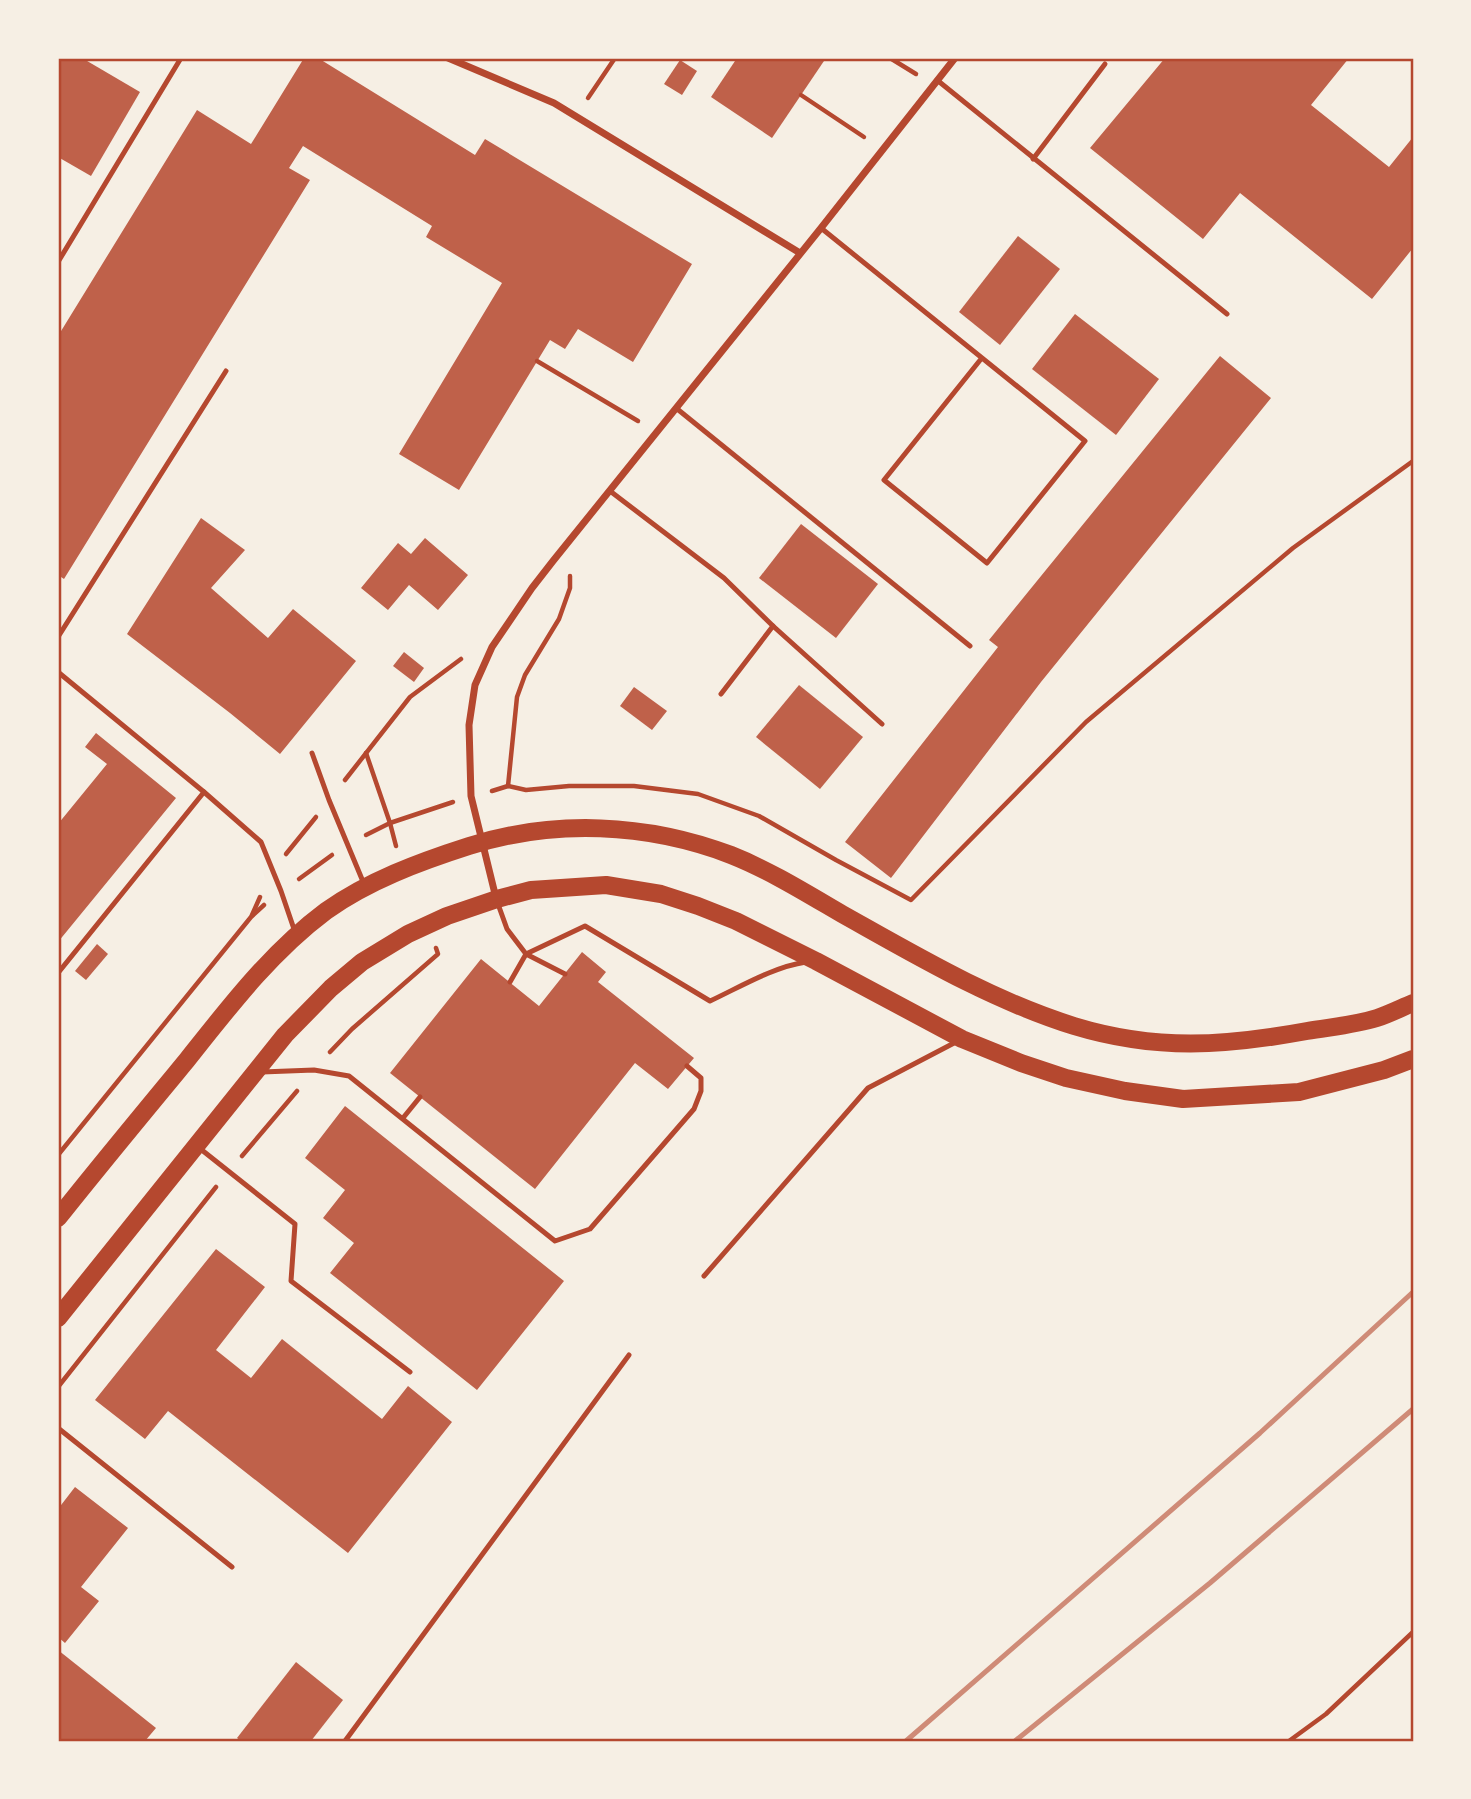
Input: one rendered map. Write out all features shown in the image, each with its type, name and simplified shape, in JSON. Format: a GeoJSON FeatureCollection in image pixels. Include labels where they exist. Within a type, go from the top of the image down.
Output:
{"type":"FeatureCollection","features":[{"type":"Feature","properties":{"kind":"main road"},"geometry":{"type":"LineString","coordinates":[[58,1218],[253,978],[327,911],[365,887],[402,870],[482,842],[523,832],[596,828],[661,834],[695,842],[735,856],[776,877],[979,989],[1034,1013],[1108,1035],[1158,1043],[1201,1045],[1257,1041],[1374,1019],[1413,1003]]}},
{"type":"Feature","properties":{"kind":"main road"},"geometry":{"type":"LineString","coordinates":[[58,1318],[285,1035],[331,988],[362,962],[408,933],[447,916],[531,890],[606,885],[635,888],[698,906],[736,921],[816,961],[962,1038],[1021,1063],[1066,1078],[1125,1091],[1183,1099],[1299,1092],[1384,1070],[1413,1059]]}},
{"type":"Feature","properties":{"kind":"street"},"geometry":{"type":"LineString","coordinates":[[449,58],[554,103],[800,253]]}},
{"type":"Feature","properties":{"kind":"street"},"geometry":{"type":"LineString","coordinates":[[497,899],[471,796],[469,725],[475,685],[492,647],[532,588],[955,58]]}},
{"type":"Feature","properties":{"kind":"lane"},"geometry":{"type":"LineString","coordinates":[[58,261],[181,58]]}},
{"type":"Feature","properties":{"kind":"lane"},"geometry":{"type":"LineString","coordinates":[[1033,159],[1105,64]]}},
{"type":"Feature","properties":{"kind":"lane"},"geometry":{"type":"LineString","coordinates":[[935,83],[1227,314]]}},
{"type":"Feature","properties":{"kind":"lane"},"geometry":{"type":"LineString","coordinates":[[821,228],[1085,441],[987,563],[884,480],[981,359]]}},
{"type":"Feature","properties":{"kind":"lane"},"geometry":{"type":"LineString","coordinates":[[58,636],[226,371]]}},
{"type":"Feature","properties":{"kind":"lane"},"geometry":{"type":"LineString","coordinates":[[676,408],[970,646]]}},
{"type":"Feature","properties":{"kind":"lane"},"geometry":{"type":"LineString","coordinates":[[610,491],[724,578],[773,626],[882,723]]}},
{"type":"Feature","properties":{"kind":"lane"},"geometry":{"type":"LineString","coordinates":[[721,694],[773,626]]}},
{"type":"Feature","properties":{"kind":"lane"},"geometry":{"type":"LineString","coordinates":[[58,672],[261,842],[296,937]]}},
{"type":"Feature","properties":{"kind":"lane"},"geometry":{"type":"LineString","coordinates":[[312,753],[365,887]]}},
{"type":"Feature","properties":{"kind":"lane"},"geometry":{"type":"LineString","coordinates":[[58,973],[204,792]]}},
{"type":"Feature","properties":{"kind":"lane"},"geometry":{"type":"LineString","coordinates":[[497,899],[507,929],[526,954],[565,974]]}},
{"type":"Feature","properties":{"kind":"lane"},"geometry":{"type":"LineString","coordinates":[[510,982],[526,954],[585,926],[710,1001],[794,964],[816,961]]}},
{"type":"Feature","properties":{"kind":"lane"},"geometry":{"type":"LineString","coordinates":[[704,1276],[868,1088],[962,1038]]}},
{"type":"Feature","properties":{"kind":"lane"},"geometry":{"type":"LineString","coordinates":[[255,1072],[314,1070],[349,1076],[555,1241],[590,1230],[694,1109],[701,1091],[701,1078],[687,1066]]}},
{"type":"Feature","properties":{"kind":"lane"},"geometry":{"type":"LineString","coordinates":[[403,1118],[420,1097]]}},
{"type":"Feature","properties":{"kind":"lane"},"geometry":{"type":"LineString","coordinates":[[196,1145],[295,1224],[291,1281],[410,1372]]}},
{"type":"Feature","properties":{"kind":"lane"},"geometry":{"type":"LineString","coordinates":[[345,1741],[629,1355]]}},
{"type":"Feature","properties":{"kind":"lane"},"geometry":{"type":"LineString","coordinates":[[58,1428],[232,1567]]}},
{"type":"Feature","properties":{"kind":"path"},"geometry":{"type":"LineString","coordinates":[[576,117],[615,58]]}},
{"type":"Feature","properties":{"kind":"path"},"geometry":{"type":"LineString","coordinates":[[890,58],[935,83]]}},
{"type":"Feature","properties":{"kind":"path"},"geometry":{"type":"LineString","coordinates":[[801,95],[883,149]]}},
{"type":"Feature","properties":{"kind":"path"},"geometry":{"type":"LineString","coordinates":[[537,361],[657,432]]}},
{"type":"Feature","properties":{"kind":"path"},"geometry":{"type":"LineString","coordinates":[[911,900],[1086,722],[1293,548],[1413,461]]}},
{"type":"Feature","properties":{"kind":"path"},"geometry":{"type":"LineString","coordinates":[[508,786],[517,698],[525,675],[559,619],[570,588],[570,541]]}},
{"type":"Feature","properties":{"kind":"path"},"geometry":{"type":"LineString","coordinates":[[251,917],[273,872],[410,696],[466,656],[492,647]]}},
{"type":"Feature","properties":{"kind":"path"},"geometry":{"type":"LineString","coordinates":[[366,753],[390,823],[402,870]]}},
{"type":"Feature","properties":{"kind":"path"},"geometry":{"type":"LineString","coordinates":[[58,1155],[251,917],[281,891],[348,844],[390,823],[471,796]]}},
{"type":"Feature","properties":{"kind":"path"},"geometry":{"type":"LineString","coordinates":[[58,1387],[229,1171],[314,1070],[352,1029],[438,954],[427,926]]}},
{"type":"Feature","properties":{"kind":"path"},"geometry":{"type":"LineString","coordinates":[[1289,1741],[1326,1714],[1413,1632]]}},
{"type":"Feature","properties":{"kind":"building"},"geometry":{"type":"Polygon","coordinates":[[[58,58],[82,58],[140,92],[91,176],[58,157],[58,58]]]}},
{"type":"Feature","properties":{"kind":"building"},"geometry":{"type":"Polygon","coordinates":[[[304,58],[318,58],[475,155],[485,139],[692,264],[633,362],[578,329],[565,349],[550,340],[459,490],[399,454],[502,283],[426,237],[432,226],[303,146],[289,168],[310,180],[64,579],[58,575],[58,336],[197,110],[251,144],[304,58]]]}},
{"type":"Feature","properties":{"kind":"building"},"geometry":{"type":"Polygon","coordinates":[[[737,58],[826,58],[772,138],[711,97],[737,58]]]}},
{"type":"Feature","properties":{"kind":"building"},"geometry":{"type":"Polygon","coordinates":[[[1165,58],[1349,58],[1311,105],[1389,167],[1413,137],[1413,248],[1372,299],[1240,193],[1203,239],[1090,148],[1165,58]]]}},
{"type":"Feature","properties":{"kind":"building"},"geometry":{"type":"Polygon","coordinates":[[[680,60],[697,71],[682,95],[664,84],[680,60]]]}},
{"type":"Feature","properties":{"kind":"building"},"geometry":{"type":"Polygon","coordinates":[[[1018,236],[1060,269],[1000,345],[959,312],[1018,236]]]}},
{"type":"Feature","properties":{"kind":"building"},"geometry":{"type":"Polygon","coordinates":[[[1075,314],[1159,379],[1116,435],[1032,369],[1075,314]]]}},
{"type":"Feature","properties":{"kind":"building"},"geometry":{"type":"Polygon","coordinates":[[[1220,356],[1271,398],[1041,682],[891,878],[845,842],[998,647],[989,640],[1220,356]]]}},
{"type":"Feature","properties":{"kind":"building"},"geometry":{"type":"Polygon","coordinates":[[[201,518],[245,550],[211,588],[268,638],[293,609],[356,661],[280,754],[127,634],[201,518]]]}},
{"type":"Feature","properties":{"kind":"building"},"geometry":{"type":"Polygon","coordinates":[[[801,524],[878,584],[836,638],[759,578],[801,524]]]}},
{"type":"Feature","properties":{"kind":"building"},"geometry":{"type":"Polygon","coordinates":[[[425,538],[468,575],[438,610],[409,585],[388,610],[361,588],[398,543],[411,554],[425,538]]]}},
{"type":"Feature","properties":{"kind":"building"},"geometry":{"type":"Polygon","coordinates":[[[404,652],[424,668],[414,682],[393,666],[404,652]]]}},
{"type":"Feature","properties":{"kind":"building"},"geometry":{"type":"Polygon","coordinates":[[[799,685],[863,737],[820,789],[756,737],[799,685]]]}},
{"type":"Feature","properties":{"kind":"building"},"geometry":{"type":"Polygon","coordinates":[[[634,687],[667,711],[652,730],[620,706],[634,687]]]}},
{"type":"Feature","properties":{"kind":"building"},"geometry":{"type":"Polygon","coordinates":[[[96,733],[176,798],[58,942],[58,824],[107,764],[85,747],[96,733]]]}},
{"type":"Feature","properties":{"kind":"building"},"geometry":{"type":"Polygon","coordinates":[[[97,944],[108,954],[86,980],[75,971],[97,944]]]}},
{"type":"Feature","properties":{"kind":"building"},"geometry":{"type":"Polygon","coordinates":[[[582,952],[606,972],[598,982],[694,1058],[668,1089],[635,1063],[535,1189],[390,1073],[481,959],[539,1006],[582,952]]]}},
{"type":"Feature","properties":{"kind":"building"},"geometry":{"type":"Polygon","coordinates":[[[345,1106],[564,1281],[477,1390],[330,1273],[354,1243],[323,1218],[345,1190],[305,1158],[345,1106]]]}},
{"type":"Feature","properties":{"kind":"building"},"geometry":{"type":"Polygon","coordinates":[[[216,1249],[265,1287],[216,1350],[251,1378],[282,1339],[382,1419],[408,1386],[452,1422],[348,1553],[168,1411],[145,1439],[95,1400],[216,1249]]]}},
{"type":"Feature","properties":{"kind":"building"},"geometry":{"type":"Polygon","coordinates":[[[75,1487],[128,1528],[81,1587],[99,1601],[65,1643],[58,1637],[58,1509],[75,1487]]]}},
{"type":"Feature","properties":{"kind":"building"},"geometry":{"type":"Polygon","coordinates":[[[58,1650],[156,1728],[145,1741],[58,1741],[58,1650]]]}},
{"type":"Feature","properties":{"kind":"building"},"geometry":{"type":"Polygon","coordinates":[[[296,1662],[343,1700],[311,1741],[241,1741],[237,1738],[296,1662]]]}},
{"type":"Feature","properties":{"kind":"railway"},"geometry":{"type":"LineString","coordinates":[[906,1741],[1260,1433],[1413,1292]]}},
{"type":"Feature","properties":{"kind":"railway"},"geometry":{"type":"LineString","coordinates":[[1015,1741],[1210,1583],[1413,1409]]}}]}
